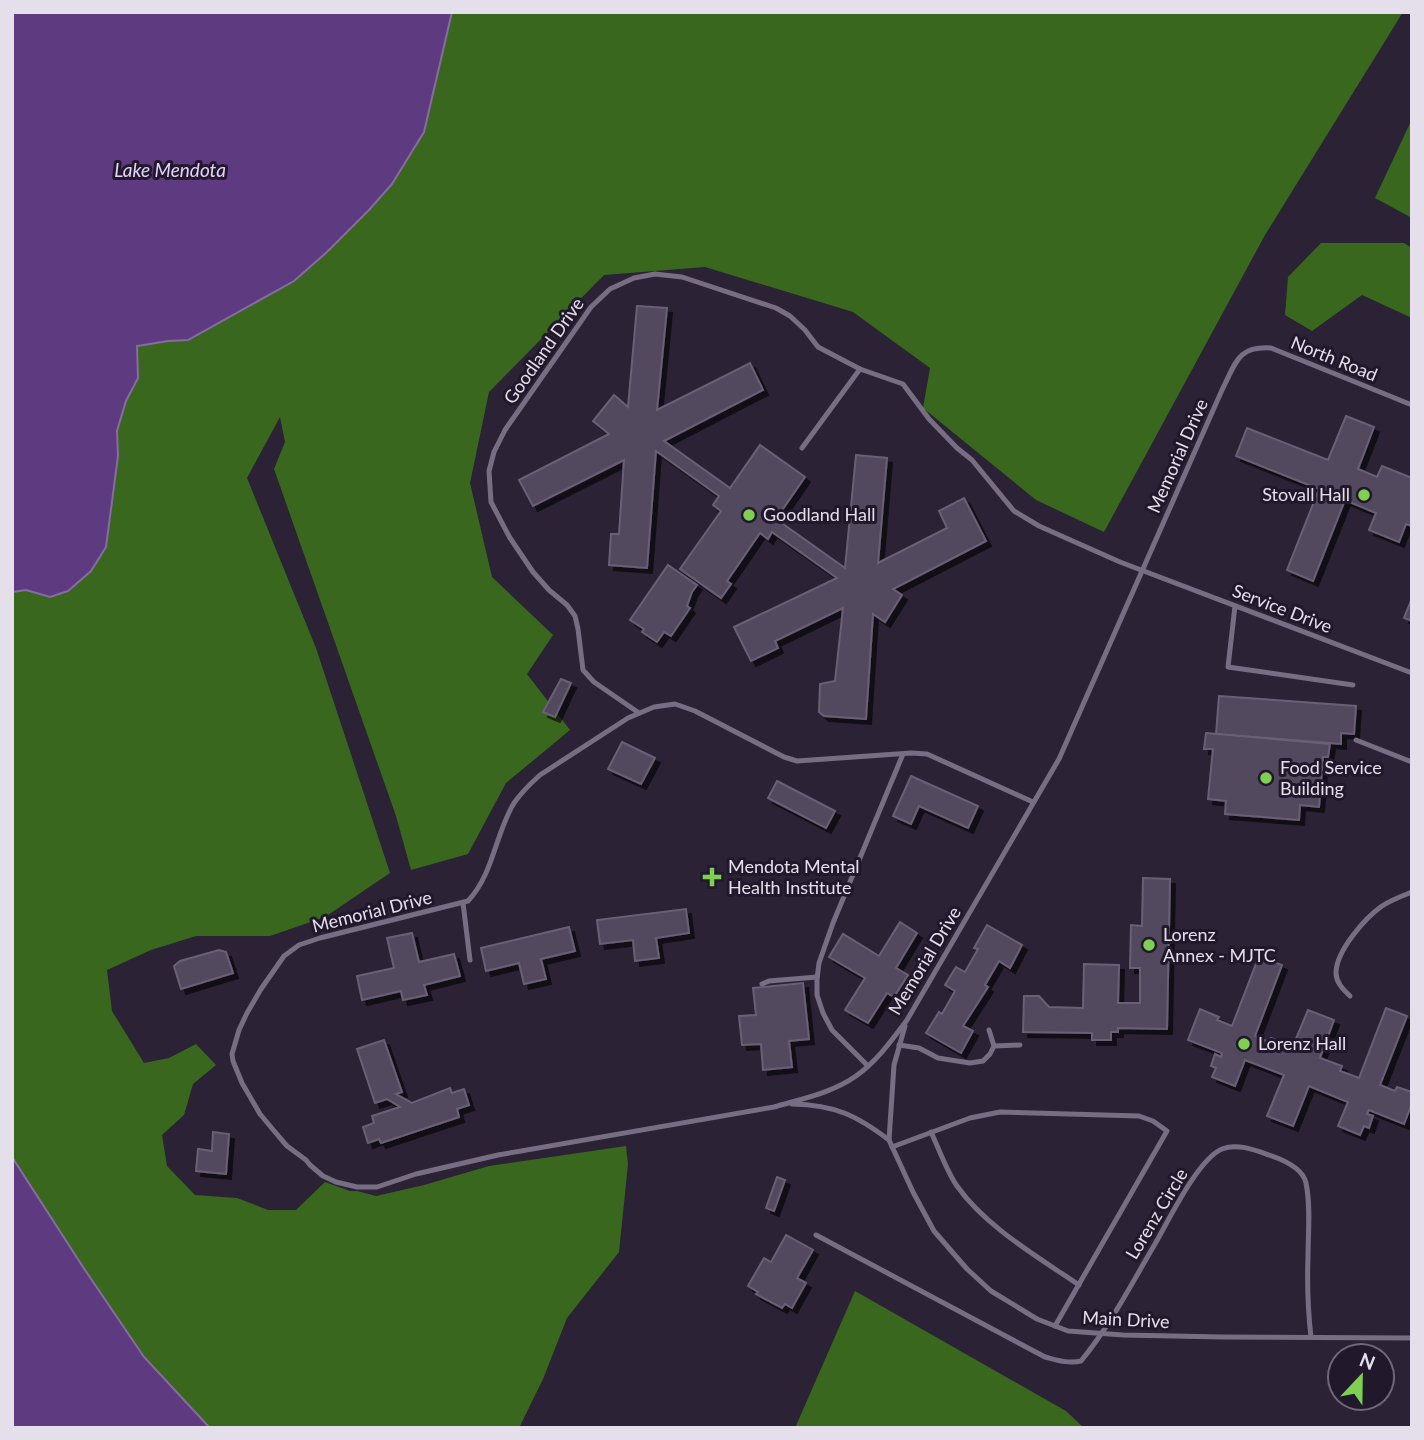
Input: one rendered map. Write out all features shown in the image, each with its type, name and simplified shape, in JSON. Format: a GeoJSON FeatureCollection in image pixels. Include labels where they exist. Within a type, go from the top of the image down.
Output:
{"type":"FeatureCollection","features":[{"type":"Feature","properties":{"kind":"lane","name":"Goodland Drive"},"geometry":{"type":"LineString","coordinates":[[639,713],[583,670],[575,616],[568,605],[549,590],[533,572],[510,538],[491,502],[489,471],[494,452],[505,430],[591,307],[610,289],[634,278],[655,274],[682,277],[776,308],[790,316],[818,346],[860,369],[903,384],[929,419],[957,449],[972,460],[1014,511],[1039,526],[1142,570]]}},
{"type":"Feature","properties":{"kind":"lane","name":"North Road"},"geometry":{"type":"LineString","coordinates":[[1245,351],[1258,347],[1271,348],[1412,405]]}},
{"type":"Feature","properties":{"kind":"lane","name":"Memorial Drive"},"geometry":{"type":"LineString","coordinates":[[463,903],[299,945],[284,956],[247,1013],[232,1054],[242,1083],[260,1114],[286,1146],[323,1176],[346,1185],[377,1187],[440,1168],[498,1155],[771,1108],[856,1077],[885,1050],[907,1020],[1059,759],[1222,390],[1245,351]]}},
{"type":"Feature","properties":{"kind":"lane"},"geometry":{"type":"LineString","coordinates":[[802,449],[860,369]]}},
{"type":"Feature","properties":{"kind":"lane","name":"Service Drive"},"geometry":{"type":"LineString","coordinates":[[1142,570],[1412,673]]}},
{"type":"Feature","properties":{"kind":"lane"},"geometry":{"type":"LineString","coordinates":[[1234,607],[1228,667],[1353,685]]}},
{"type":"Feature","properties":{"kind":"lane"},"geometry":{"type":"LineString","coordinates":[[470,960],[463,903],[472,897],[484,878],[515,803],[540,775],[628,718],[654,707],[675,704],[695,711],[797,761],[927,754],[1033,802]]}},
{"type":"Feature","properties":{"kind":"lane"},"geometry":{"type":"LineString","coordinates":[[1356,740],[1412,762]]}},
{"type":"Feature","properties":{"kind":"lane"},"geometry":{"type":"LineString","coordinates":[[868,1066],[832,1030],[817,995],[817,977],[819,962],[833,923],[903,754]]}},
{"type":"Feature","properties":{"kind":"lane"},"geometry":{"type":"LineString","coordinates":[[1350,996],[1339,983],[1336,974],[1348,941],[1361,923],[1380,907],[1412,892]]}},
{"type":"Feature","properties":{"kind":"lane"},"geometry":{"type":"LineString","coordinates":[[762,984],[817,977]]}},
{"type":"Feature","properties":{"kind":"lane","name":"Main Drive"},"geometry":{"type":"LineString","coordinates":[[907,1020],[894,1065],[889,1140],[934,1231],[948,1249],[991,1291],[1037,1319],[1068,1331],[1222,1337],[1412,1338]]}},
{"type":"Feature","properties":{"kind":"lane"},"geometry":{"type":"LineString","coordinates":[[899,1045],[919,1048],[938,1058],[970,1063],[983,1061],[994,1046],[989,1030]]}},
{"type":"Feature","properties":{"kind":"lane"},"geometry":{"type":"LineString","coordinates":[[994,1046],[1020,1045]]}},
{"type":"Feature","properties":{"kind":"lane"},"geometry":{"type":"LineString","coordinates":[[786,1104],[835,1109],[868,1124],[889,1140]]}},
{"type":"Feature","properties":{"kind":"lane"},"geometry":{"type":"LineString","coordinates":[[892,1147],[970,1118],[1000,1112],[1139,1116],[1153,1121],[1167,1131],[1055,1326]]}},
{"type":"Feature","properties":{"kind":"lane"},"geometry":{"type":"LineString","coordinates":[[931,1132],[956,1185],[974,1207],[1079,1285]]}},
{"type":"Feature","properties":{"kind":"lane","name":"Lorenz Circle"},"geometry":{"type":"LineString","coordinates":[[1101,1334],[1194,1176],[1215,1153],[1225,1147],[1237,1147],[1274,1156],[1290,1164],[1306,1181],[1309,1213],[1308,1310],[1311,1337]]}},
{"type":"Feature","properties":{"kind":"lane"},"geometry":{"type":"LineString","coordinates":[[816,1236],[1045,1357],[1060,1362],[1081,1361],[1101,1334]]}},
{"type":"Feature","properties":{"kind":"green space"},"geometry":{"type":"Polygon","coordinates":[[[452,12],[1403,12],[1265,235],[1104,532],[1036,500],[923,408],[930,368],[853,312],[705,267],[604,275],[489,392],[470,483],[492,577],[553,635],[527,674],[570,730],[506,783],[468,854],[411,870],[396,816],[274,469],[285,442],[280,417],[247,478],[316,648],[390,873],[325,917],[270,936],[196,936],[151,950],[107,970],[112,1011],[144,1063],[169,1058],[196,1044],[216,1065],[193,1084],[184,1115],[162,1135],[167,1166],[195,1195],[237,1198],[268,1210],[296,1210],[325,1182],[376,1196],[489,1166],[626,1146],[628,1164],[619,1252],[567,1318],[543,1379],[519,1428],[210,1428],[144,1357],[12,1157],[12,592],[25,590],[50,597],[118,456],[117,431],[126,401],[138,378],[137,346],[188,340],[327,252],[392,184],[424,132],[452,12]]]}},
{"type":"Feature","properties":{"kind":"green space"},"geometry":{"type":"Polygon","coordinates":[[[1412,119],[1412,218],[1375,198],[1412,119]]]}},
{"type":"Feature","properties":{"kind":"green space"},"geometry":{"type":"Polygon","coordinates":[[[1321,243],[1404,243],[1412,248],[1412,318],[1362,295],[1312,331],[1285,315],[1288,277],[1321,243]]]}},
{"type":"Feature","properties":{"kind":"green space"},"geometry":{"type":"Polygon","coordinates":[[[855,1291],[1066,1411],[1084,1428],[795,1428],[855,1291]]]}},
{"type":"Feature","properties":{"kind":"water","name":"Lake Mendota"},"geometry":{"type":"Polygon","coordinates":[[[12,12],[452,12],[424,132],[392,184],[369,210],[294,281],[188,340],[137,346],[138,378],[126,401],[117,431],[118,456],[106,547],[91,571],[68,591],[50,597],[26,590],[12,592],[12,12]]]}},
{"type":"Feature","properties":{"kind":"water"},"geometry":{"type":"Polygon","coordinates":[[[12,1157],[144,1357],[210,1428],[12,1428],[12,1157]]]}},
{"type":"Feature","properties":{"kind":"building","name":"Goodland Hall"},"geometry":{"type":"Polygon","coordinates":[[[637,306],[667,308],[657,410],[750,363],[763,390],[664,441],[730,488],[760,445],[805,477],[776,519],[845,568],[856,455],[887,458],[878,563],[947,528],[939,511],[964,498],[986,541],[893,589],[902,595],[885,622],[873,614],[866,719],[824,716],[819,712],[820,684],[835,681],[843,608],[775,641],[778,648],[751,661],[734,627],[837,578],[772,532],[768,539],[760,533],[727,581],[731,584],[721,598],[680,569],[721,511],[713,505],[719,496],[656,451],[647,568],[609,565],[611,534],[619,534],[624,460],[533,506],[519,480],[609,434],[593,421],[614,395],[628,407],[637,306]]]}},
{"type":"Feature","properties":{"kind":"building","name":"Stovall Hall"},"geometry":{"type":"Polygon","coordinates":[[[1346,416],[1374,427],[1358,469],[1377,477],[1382,466],[1412,478],[1412,526],[1406,524],[1399,542],[1369,530],[1376,513],[1345,500],[1313,581],[1287,570],[1319,489],[1236,456],[1247,428],[1328,460],[1346,416]]]}},
{"type":"Feature","properties":{"kind":"building"},"geometry":{"type":"Polygon","coordinates":[[[668,565],[697,585],[687,606],[690,608],[671,636],[664,632],[657,642],[630,620],[668,565]]]}},
{"type":"Feature","properties":{"kind":"building"},"geometry":{"type":"Polygon","coordinates":[[[1412,598],[1412,621],[1404,618],[1412,598]]]}},
{"type":"Feature","properties":{"kind":"building"},"geometry":{"type":"Polygon","coordinates":[[[561,679],[571,683],[555,717],[543,712],[561,679]]]}},
{"type":"Feature","properties":{"kind":"building"},"geometry":{"type":"Polygon","coordinates":[[[1219,696],[1356,706],[1354,734],[1341,733],[1341,744],[1216,734],[1219,696]]]}},
{"type":"Feature","properties":{"kind":"building","name":"Food Service Building"},"geometry":{"type":"Polygon","coordinates":[[[1206,733],[1330,744],[1328,757],[1323,757],[1319,807],[1300,805],[1299,820],[1225,814],[1226,801],[1208,799],[1213,749],[1204,749],[1206,733]]]}},
{"type":"Feature","properties":{"kind":"building"},"geometry":{"type":"Polygon","coordinates":[[[622,742],[655,758],[641,784],[608,769],[622,742]]]}},
{"type":"Feature","properties":{"kind":"building"},"geometry":{"type":"Polygon","coordinates":[[[911,776],[978,806],[968,828],[919,806],[911,824],[893,816],[911,776]]]}},
{"type":"Feature","properties":{"kind":"building"},"geometry":{"type":"Polygon","coordinates":[[[777,781],[835,811],[826,828],[768,798],[777,781]]]}},
{"type":"Feature","properties":{"kind":"building","name":"Lorenz Annex - MJTC"},"geometry":{"type":"Polygon","coordinates":[[[1143,878],[1170,879],[1167,1029],[1118,1028],[1118,1032],[1111,1032],[1111,1040],[1092,1040],[1092,1033],[1023,1032],[1024,996],[1039,996],[1049,1007],[1083,1008],[1084,964],[1119,965],[1118,1003],[1140,1003],[1140,968],[1130,968],[1131,925],[1142,926],[1143,878]]]}},
{"type":"Feature","properties":{"kind":"building"},"geometry":{"type":"Polygon","coordinates":[[[686,909],[689,933],[656,938],[659,958],[635,961],[633,940],[600,944],[597,920],[686,909]]]}},
{"type":"Feature","properties":{"kind":"building"},"geometry":{"type":"Polygon","coordinates":[[[900,922],[917,933],[896,968],[908,975],[894,997],[887,993],[868,1023],[845,1010],[865,978],[829,957],[843,934],[879,956],[900,922]]]}},
{"type":"Feature","properties":{"kind":"building"},"geometry":{"type":"Polygon","coordinates":[[[987,925],[1022,945],[1010,968],[999,961],[985,985],[988,987],[963,1026],[973,1031],[961,1053],[926,1033],[939,1012],[942,1014],[955,991],[945,985],[956,967],[965,972],[987,925]]]}},
{"type":"Feature","properties":{"kind":"building"},"geometry":{"type":"Polygon","coordinates":[[[569,927],[575,951],[541,959],[546,979],[524,984],[519,963],[486,971],[481,948],[569,927]]]}},
{"type":"Feature","properties":{"kind":"building"},"geometry":{"type":"Polygon","coordinates":[[[412,933],[419,962],[454,954],[460,976],[424,985],[427,995],[403,1000],[401,991],[362,1000],[357,976],[394,968],[387,938],[412,933]]]}},
{"type":"Feature","properties":{"kind":"building"},"geometry":{"type":"Polygon","coordinates":[[[219,950],[226,952],[233,973],[181,989],[174,966],[180,961],[219,950]]]}},
{"type":"Feature","properties":{"kind":"building","name":"Lorenz Hall"},"geometry":{"type":"Polygon","coordinates":[[[1259,956],[1282,965],[1255,1036],[1269,1042],[1271,1038],[1293,1046],[1308,1010],[1334,1020],[1320,1058],[1342,1066],[1340,1071],[1359,1078],[1386,1008],[1407,1016],[1380,1085],[1395,1091],[1397,1087],[1412,1092],[1412,1103],[1404,1124],[1369,1110],[1367,1114],[1373,1116],[1369,1128],[1364,1126],[1360,1135],[1338,1126],[1348,1102],[1309,1086],[1293,1126],[1267,1116],[1284,1075],[1245,1060],[1235,1086],[1212,1077],[1216,1068],[1211,1066],[1215,1054],[1221,1057],[1222,1053],[1188,1040],[1200,1009],[1232,1026],[1259,956]]]}},
{"type":"Feature","properties":{"kind":"building"},"geometry":{"type":"Polygon","coordinates":[[[803,983],[809,1039],[789,1041],[792,1067],[763,1070],[761,1044],[742,1045],[739,1016],[756,1015],[753,988],[803,983]]]}},
{"type":"Feature","properties":{"kind":"building"},"geometry":{"type":"Polygon","coordinates":[[[384,1040],[402,1092],[396,1094],[412,1103],[450,1088],[452,1093],[464,1089],[469,1105],[457,1109],[459,1117],[381,1143],[379,1139],[368,1143],[363,1127],[374,1123],[372,1116],[400,1107],[387,1099],[375,1103],[357,1049],[384,1040]]]}},
{"type":"Feature","properties":{"kind":"building"},"geometry":{"type":"Polygon","coordinates":[[[213,1132],[229,1134],[226,1174],[196,1171],[198,1149],[212,1151],[213,1132]]]}},
{"type":"Feature","properties":{"kind":"building"},"geometry":{"type":"Polygon","coordinates":[[[777,1177],[785,1180],[774,1211],[766,1208],[777,1177]]]}},
{"type":"Feature","properties":{"kind":"building"},"geometry":{"type":"Polygon","coordinates":[[[786,1235],[813,1250],[797,1278],[806,1283],[792,1308],[785,1304],[782,1308],[756,1294],[758,1292],[748,1286],[764,1258],[771,1262],[786,1235]]]}},
{"type":"Feature","properties":{"kind":"place","name":"Stovall Hall"},"geometry":{"type":"Point","coordinates":[1364,495]}},
{"type":"Feature","properties":{"kind":"place","name":"Goodland Hall"},"geometry":{"type":"Point","coordinates":[749,515]}},
{"type":"Feature","properties":{"kind":"place","name":"Food Service Building"},"geometry":{"type":"Point","coordinates":[1266,778]}},
{"type":"Feature","properties":{"kind":"place","name":"Mendota Mental Health Institute"},"geometry":{"type":"Point","coordinates":[712,877]}},
{"type":"Feature","properties":{"kind":"place","name":"Lorenz Annex - MJTC"},"geometry":{"type":"Point","coordinates":[1149,945]}},
{"type":"Feature","properties":{"kind":"place","name":"Lorenz Hall"},"geometry":{"type":"Point","coordinates":[1244,1044]}}]}
